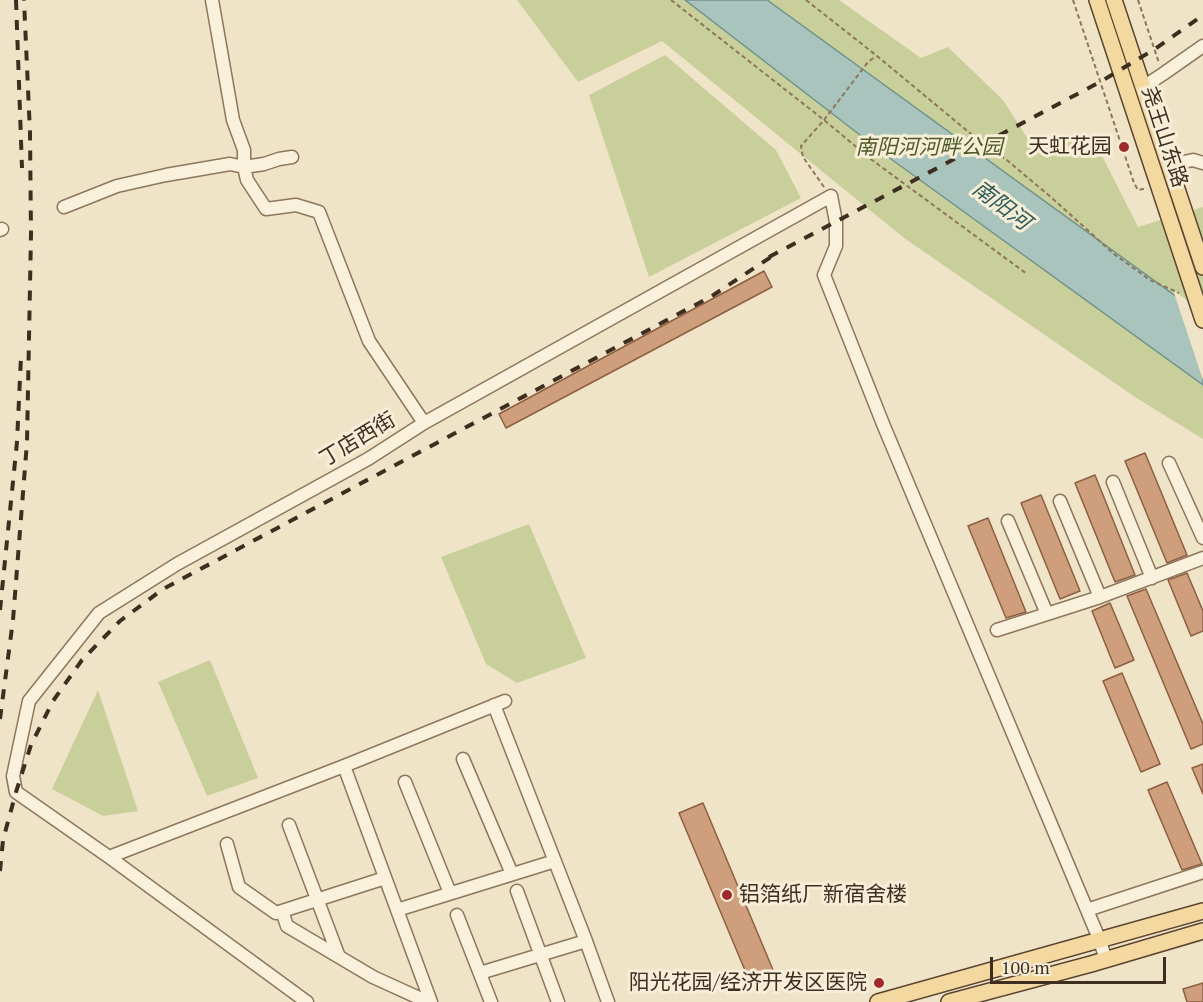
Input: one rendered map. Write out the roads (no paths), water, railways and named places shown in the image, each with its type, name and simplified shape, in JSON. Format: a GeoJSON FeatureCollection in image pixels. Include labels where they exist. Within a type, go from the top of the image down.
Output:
{"type":"FeatureCollection","features":[{"type":"Feature","properties":{"kind":"main road","name":"尧王山东路"},"geometry":{"type":"LineString","coordinates":[[1097,0],[1203,321]]}},
{"type":"Feature","properties":{"kind":"main road","name":"尧王山东路"},"geometry":{"type":"LineString","coordinates":[[1114,0],[1203,267]]}},
{"type":"Feature","properties":{"kind":"main road"},"geometry":{"type":"LineString","coordinates":[[878,1002],[1203,910]]}},
{"type":"Feature","properties":{"kind":"main road"},"geometry":{"type":"LineString","coordinates":[[950,1002],[1203,931]]}},
{"type":"Feature","properties":{"kind":"street"},"geometry":{"type":"LineString","coordinates":[[212,0],[233,120],[244,150],[247,180],[266,209],[296,205],[319,212],[369,341],[424,423]]}},
{"type":"Feature","properties":{"kind":"street"},"geometry":{"type":"LineString","coordinates":[[1143,87],[1203,46]]}},
{"type":"Feature","properties":{"kind":"street"},"geometry":{"type":"LineString","coordinates":[[64,207],[117,186],[166,175],[230,164],[244,167],[292,157]]}},
{"type":"Feature","properties":{"kind":"street"},"geometry":{"type":"LineString","coordinates":[[1169,165],[1193,160],[1203,163]]}},
{"type":"Feature","properties":{"kind":"street","name":"丁店西街"},"geometry":{"type":"LineString","coordinates":[[110,857],[16,792],[13,776],[29,701],[99,613],[177,564],[368,459],[424,423],[831,196],[836,222],[836,246],[824,275],[883,424],[1087,910]]}},
{"type":"Feature","properties":{"kind":"street"},"geometry":{"type":"LineString","coordinates":[[1169,463],[1203,538]]}},
{"type":"Feature","properties":{"kind":"street"},"geometry":{"type":"LineString","coordinates":[[1113,482],[1152,578]]}},
{"type":"Feature","properties":{"kind":"street"},"geometry":{"type":"LineString","coordinates":[[1060,501],[1100,597]]}},
{"type":"Feature","properties":{"kind":"street"},"geometry":{"type":"LineString","coordinates":[[1008,521],[1047,614]]}},
{"type":"Feature","properties":{"kind":"street"},"geometry":{"type":"LineString","coordinates":[[997,630],[1100,597],[1203,558]]}},
{"type":"Feature","properties":{"kind":"street"},"geometry":{"type":"LineString","coordinates":[[110,857],[500,703],[555,861],[608,1002]]}},
{"type":"Feature","properties":{"kind":"street"},"geometry":{"type":"LineString","coordinates":[[463,759],[512,874]]}},
{"type":"Feature","properties":{"kind":"street"},"geometry":{"type":"LineString","coordinates":[[344,766],[430,1002]]}},
{"type":"Feature","properties":{"kind":"street"},"geometry":{"type":"LineString","coordinates":[[405,782],[450,893]]}},
{"type":"Feature","properties":{"kind":"street"},"geometry":{"type":"LineString","coordinates":[[289,825],[339,957]]}},
{"type":"Feature","properties":{"kind":"street"},"geometry":{"type":"LineString","coordinates":[[227,844],[239,887],[276,913],[385,878]]}},
{"type":"Feature","properties":{"kind":"street"},"geometry":{"type":"LineString","coordinates":[[110,857],[307,1002]]}},
{"type":"Feature","properties":{"kind":"street"},"geometry":{"type":"LineString","coordinates":[[396,910],[555,861]]}},
{"type":"Feature","properties":{"kind":"street"},"geometry":{"type":"LineString","coordinates":[[1106,960],[1087,910],[1203,872]]}},
{"type":"Feature","properties":{"kind":"street"},"geometry":{"type":"LineString","coordinates":[[518,891],[558,1002]]}},
{"type":"Feature","properties":{"kind":"street"},"geometry":{"type":"LineString","coordinates":[[282,911],[287,926],[373,978],[430,1002]]}},
{"type":"Feature","properties":{"kind":"street"},"geometry":{"type":"LineString","coordinates":[[457,915],[491,1002]]}},
{"type":"Feature","properties":{"kind":"street"},"geometry":{"type":"LineString","coordinates":[[480,973],[586,941]]}},
{"type":"Feature","properties":{"kind":"water","name":"南阳河"},"geometry":{"type":"Polygon","coordinates":[[[685,0],[767,0],[1203,316],[1203,385],[891,159],[685,0]]]}},
{"type":"Feature","properties":{"kind":"railway"},"geometry":{"type":"LineString","coordinates":[[16,0],[22,168]]}},
{"type":"Feature","properties":{"kind":"railway"},"geometry":{"type":"LineString","coordinates":[[0,719],[13,620],[27,442],[31,234],[30,133],[24,0]]}},
{"type":"Feature","properties":{"kind":"railway"},"geometry":{"type":"LineString","coordinates":[[769,257],[1100,82],[1155,49],[1203,15]]}},
{"type":"Feature","properties":{"kind":"railway"},"geometry":{"type":"LineString","coordinates":[[0,871],[3,840],[31,745],[53,701],[82,660],[120,621],[163,589],[712,296],[777,253]]}},
{"type":"Feature","properties":{"kind":"railway"},"geometry":{"type":"LineString","coordinates":[[0,610],[17,442],[21,357]]}},
{"type":"Feature","properties":{"kind":"place","name":"天虹花园"},"geometry":{"type":"Point","coordinates":[1124,147]}},
{"type":"Feature","properties":{"kind":"place","name":"铝箔纸厂新宿舍楼"},"geometry":{"type":"Point","coordinates":[727,895]}},
{"type":"Feature","properties":{"kind":"place","name":"阳光花园/经济开发区医院"},"geometry":{"type":"Point","coordinates":[879,983]}},
{"type":"Feature","properties":{"kind":"park label","name":"南阳河河畔公园"},"geometry":{"type":"Point","coordinates":[929,148]}}]}
